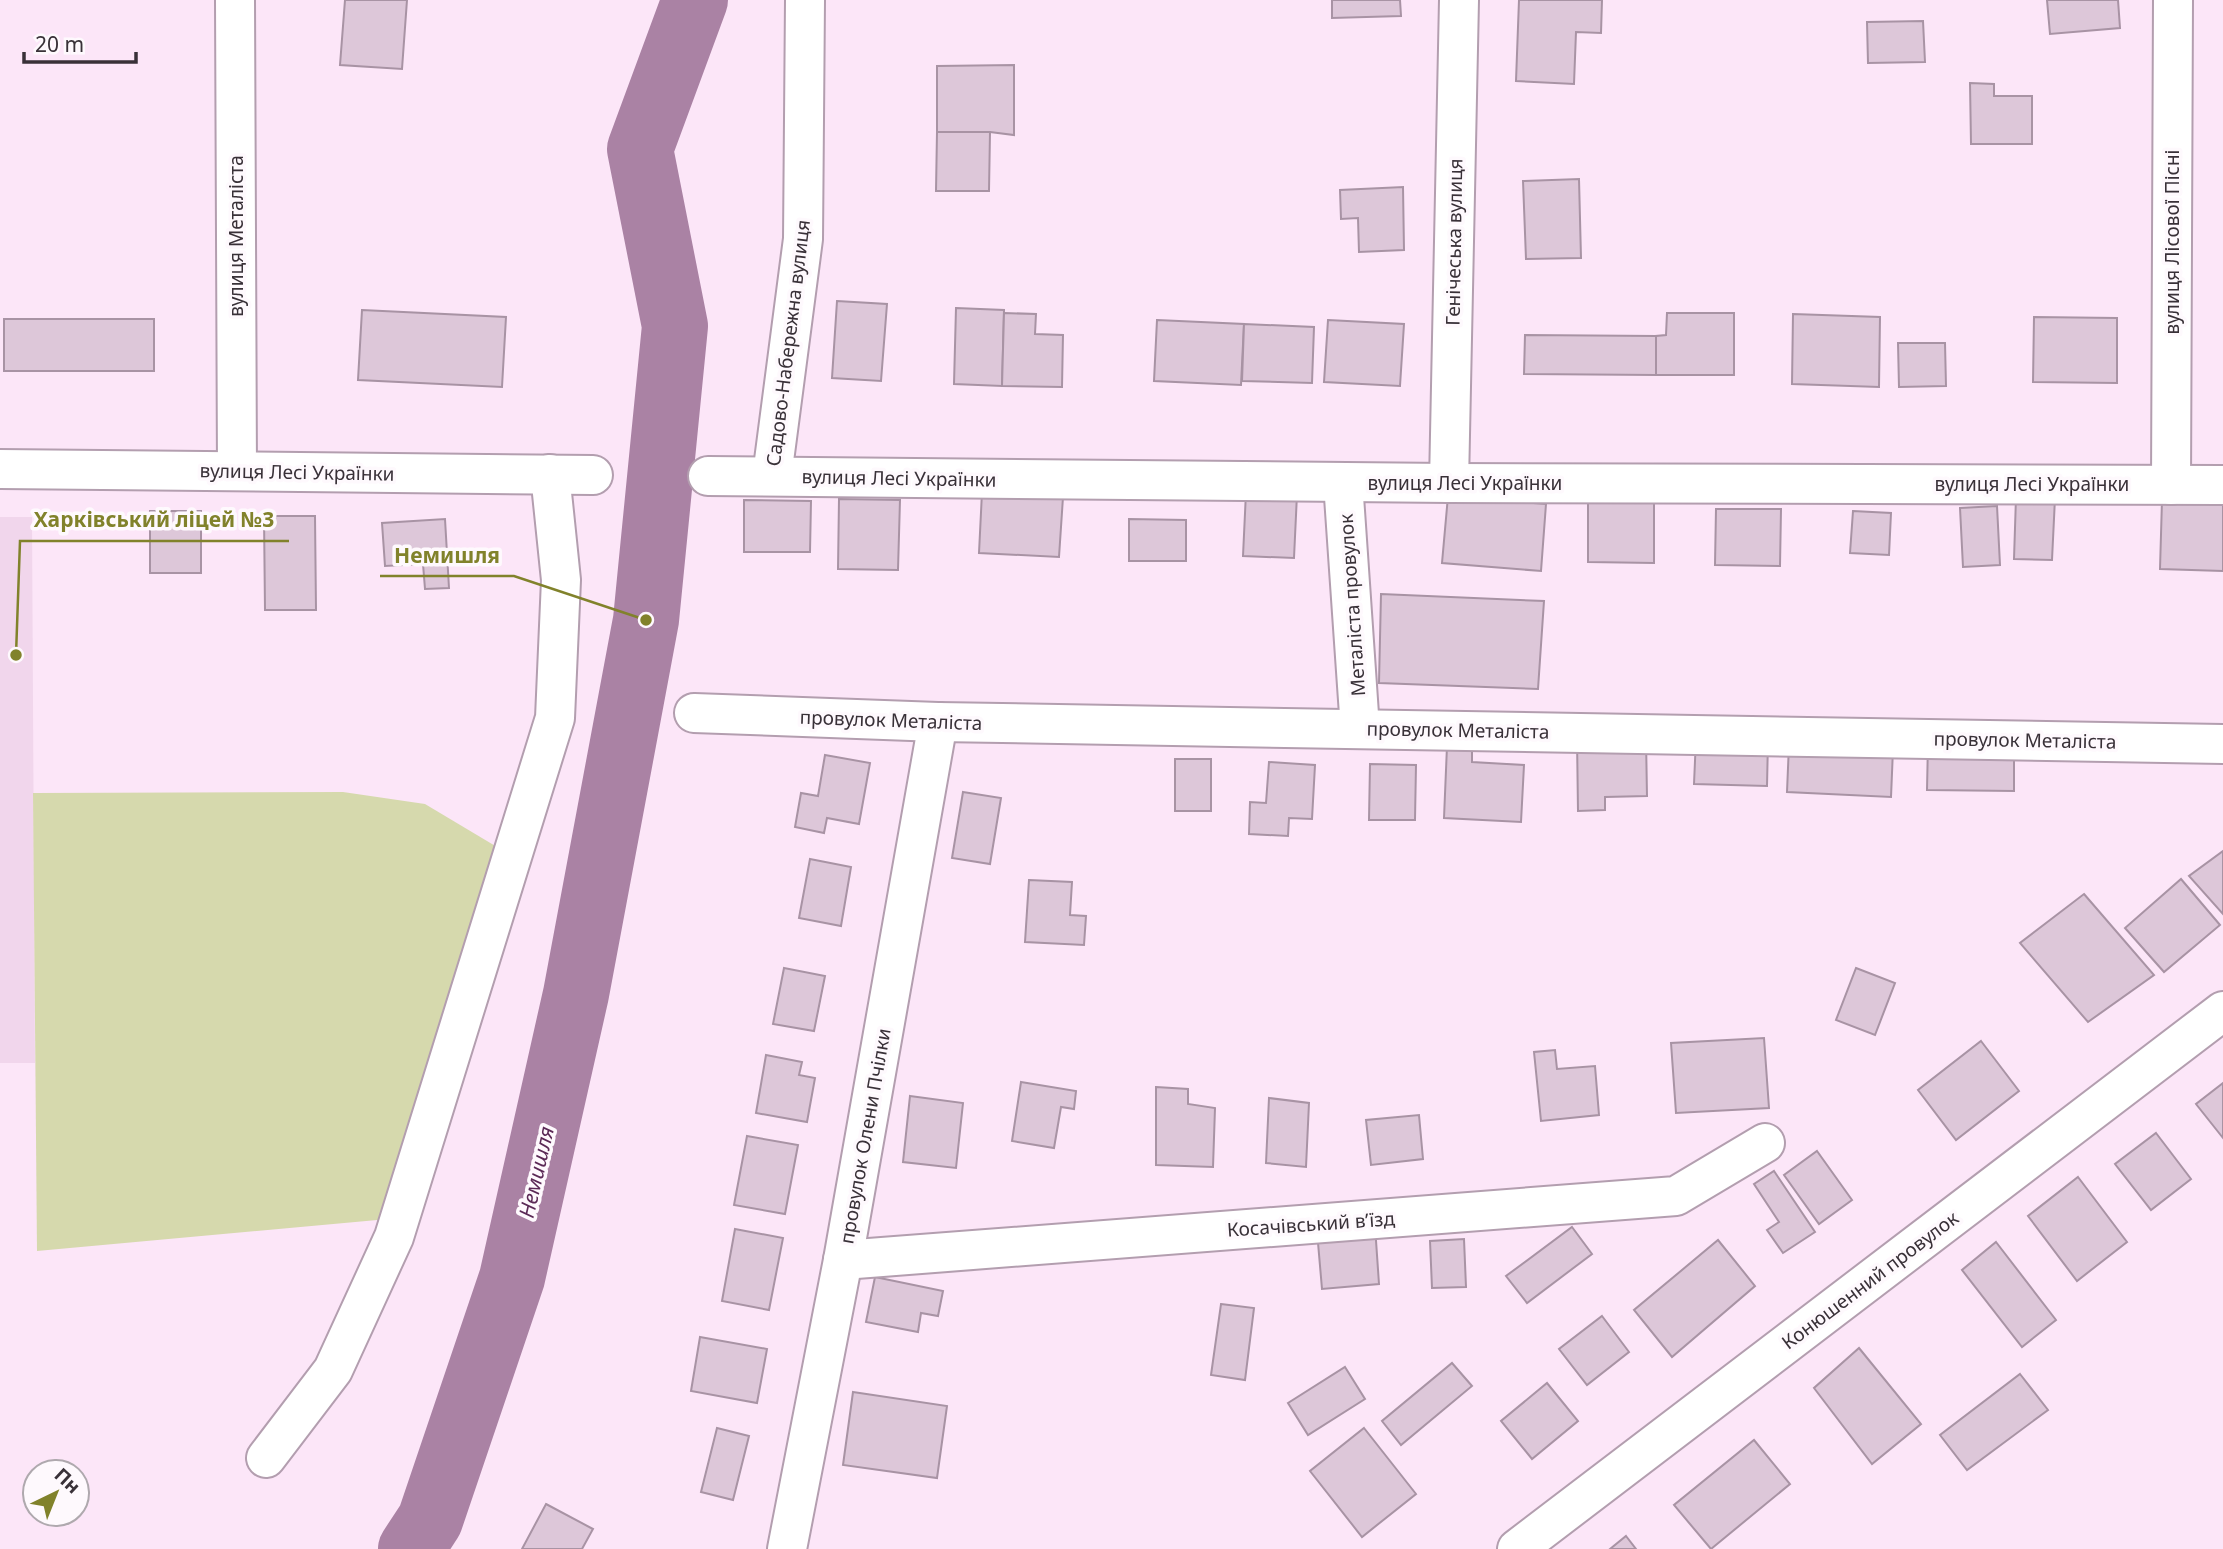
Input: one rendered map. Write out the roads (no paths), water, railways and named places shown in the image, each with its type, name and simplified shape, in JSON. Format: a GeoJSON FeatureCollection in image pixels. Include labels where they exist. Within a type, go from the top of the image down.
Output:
{"type":"FeatureCollection","features":[{"type":"Feature","properties":{"kind":"street","name":"вулиця Металіста"},"geometry":{"type":"LineString","coordinates":[[235,0],[237,471]]}},
{"type":"Feature","properties":{"kind":"street","name":"Садово-Набережна вулиця"},"geometry":{"type":"LineString","coordinates":[[772,476],[803,239],[805,0]]}},
{"type":"Feature","properties":{"kind":"street","name":"Генічеська вулиця"},"geometry":{"type":"LineString","coordinates":[[1449,483],[1459,0]]}},
{"type":"Feature","properties":{"kind":"street","name":"вулиця Лісової Пісні"},"geometry":{"type":"LineString","coordinates":[[2171,485],[2173,0]]}},
{"type":"Feature","properties":{"kind":"street","name":"вулиця Лесі Українки"},"geometry":{"type":"LineString","coordinates":[[0,469],[593,475]]}},
{"type":"Feature","properties":{"kind":"street"},"geometry":{"type":"LineString","coordinates":[[266,1458],[333,1370],[394,1237],[555,718],[561,580],[550,474]]}},
{"type":"Feature","properties":{"kind":"street","name":"вулиця Лесі Українки"},"geometry":{"type":"LineString","coordinates":[[708,476],[1449,483],[2223,485]]}},
{"type":"Feature","properties":{"kind":"street","name":"Металіста провулок"},"geometry":{"type":"LineString","coordinates":[[1343,482],[1360,729]]}},
{"type":"Feature","properties":{"kind":"street","name":"провулок Металіста"},"geometry":{"type":"LineString","coordinates":[[694,713],[938,722],[2223,744]]}},
{"type":"Feature","properties":{"kind":"street","name":"провулок Олени Пчілки"},"geometry":{"type":"LineString","coordinates":[[787,1549],[844,1260],[938,722]]}},
{"type":"Feature","properties":{"kind":"street","name":"Конюшенний провулок"},"geometry":{"type":"LineString","coordinates":[[1517,1549],[2223,1011]]}},
{"type":"Feature","properties":{"kind":"street","name":"Косачівський в’їзд"},"geometry":{"type":"LineString","coordinates":[[844,1260],[1676,1196],[1765,1143]]}},
{"type":"Feature","properties":{"kind":"waterway","name":"Немишля"},"geometry":{"type":"LineString","coordinates":[[411,1549],[430,1520],[512,1278],[576,994],[646,620],[675,326],[640,149],[695,0]]}},
{"type":"Feature","properties":{"kind":"place","name":"Немишля"},"geometry":{"type":"Point","coordinates":[646,620]}},
{"type":"Feature","properties":{"kind":"place","name":"Харківський ліцей №3"},"geometry":{"type":"Point","coordinates":[16,655]}}]}
